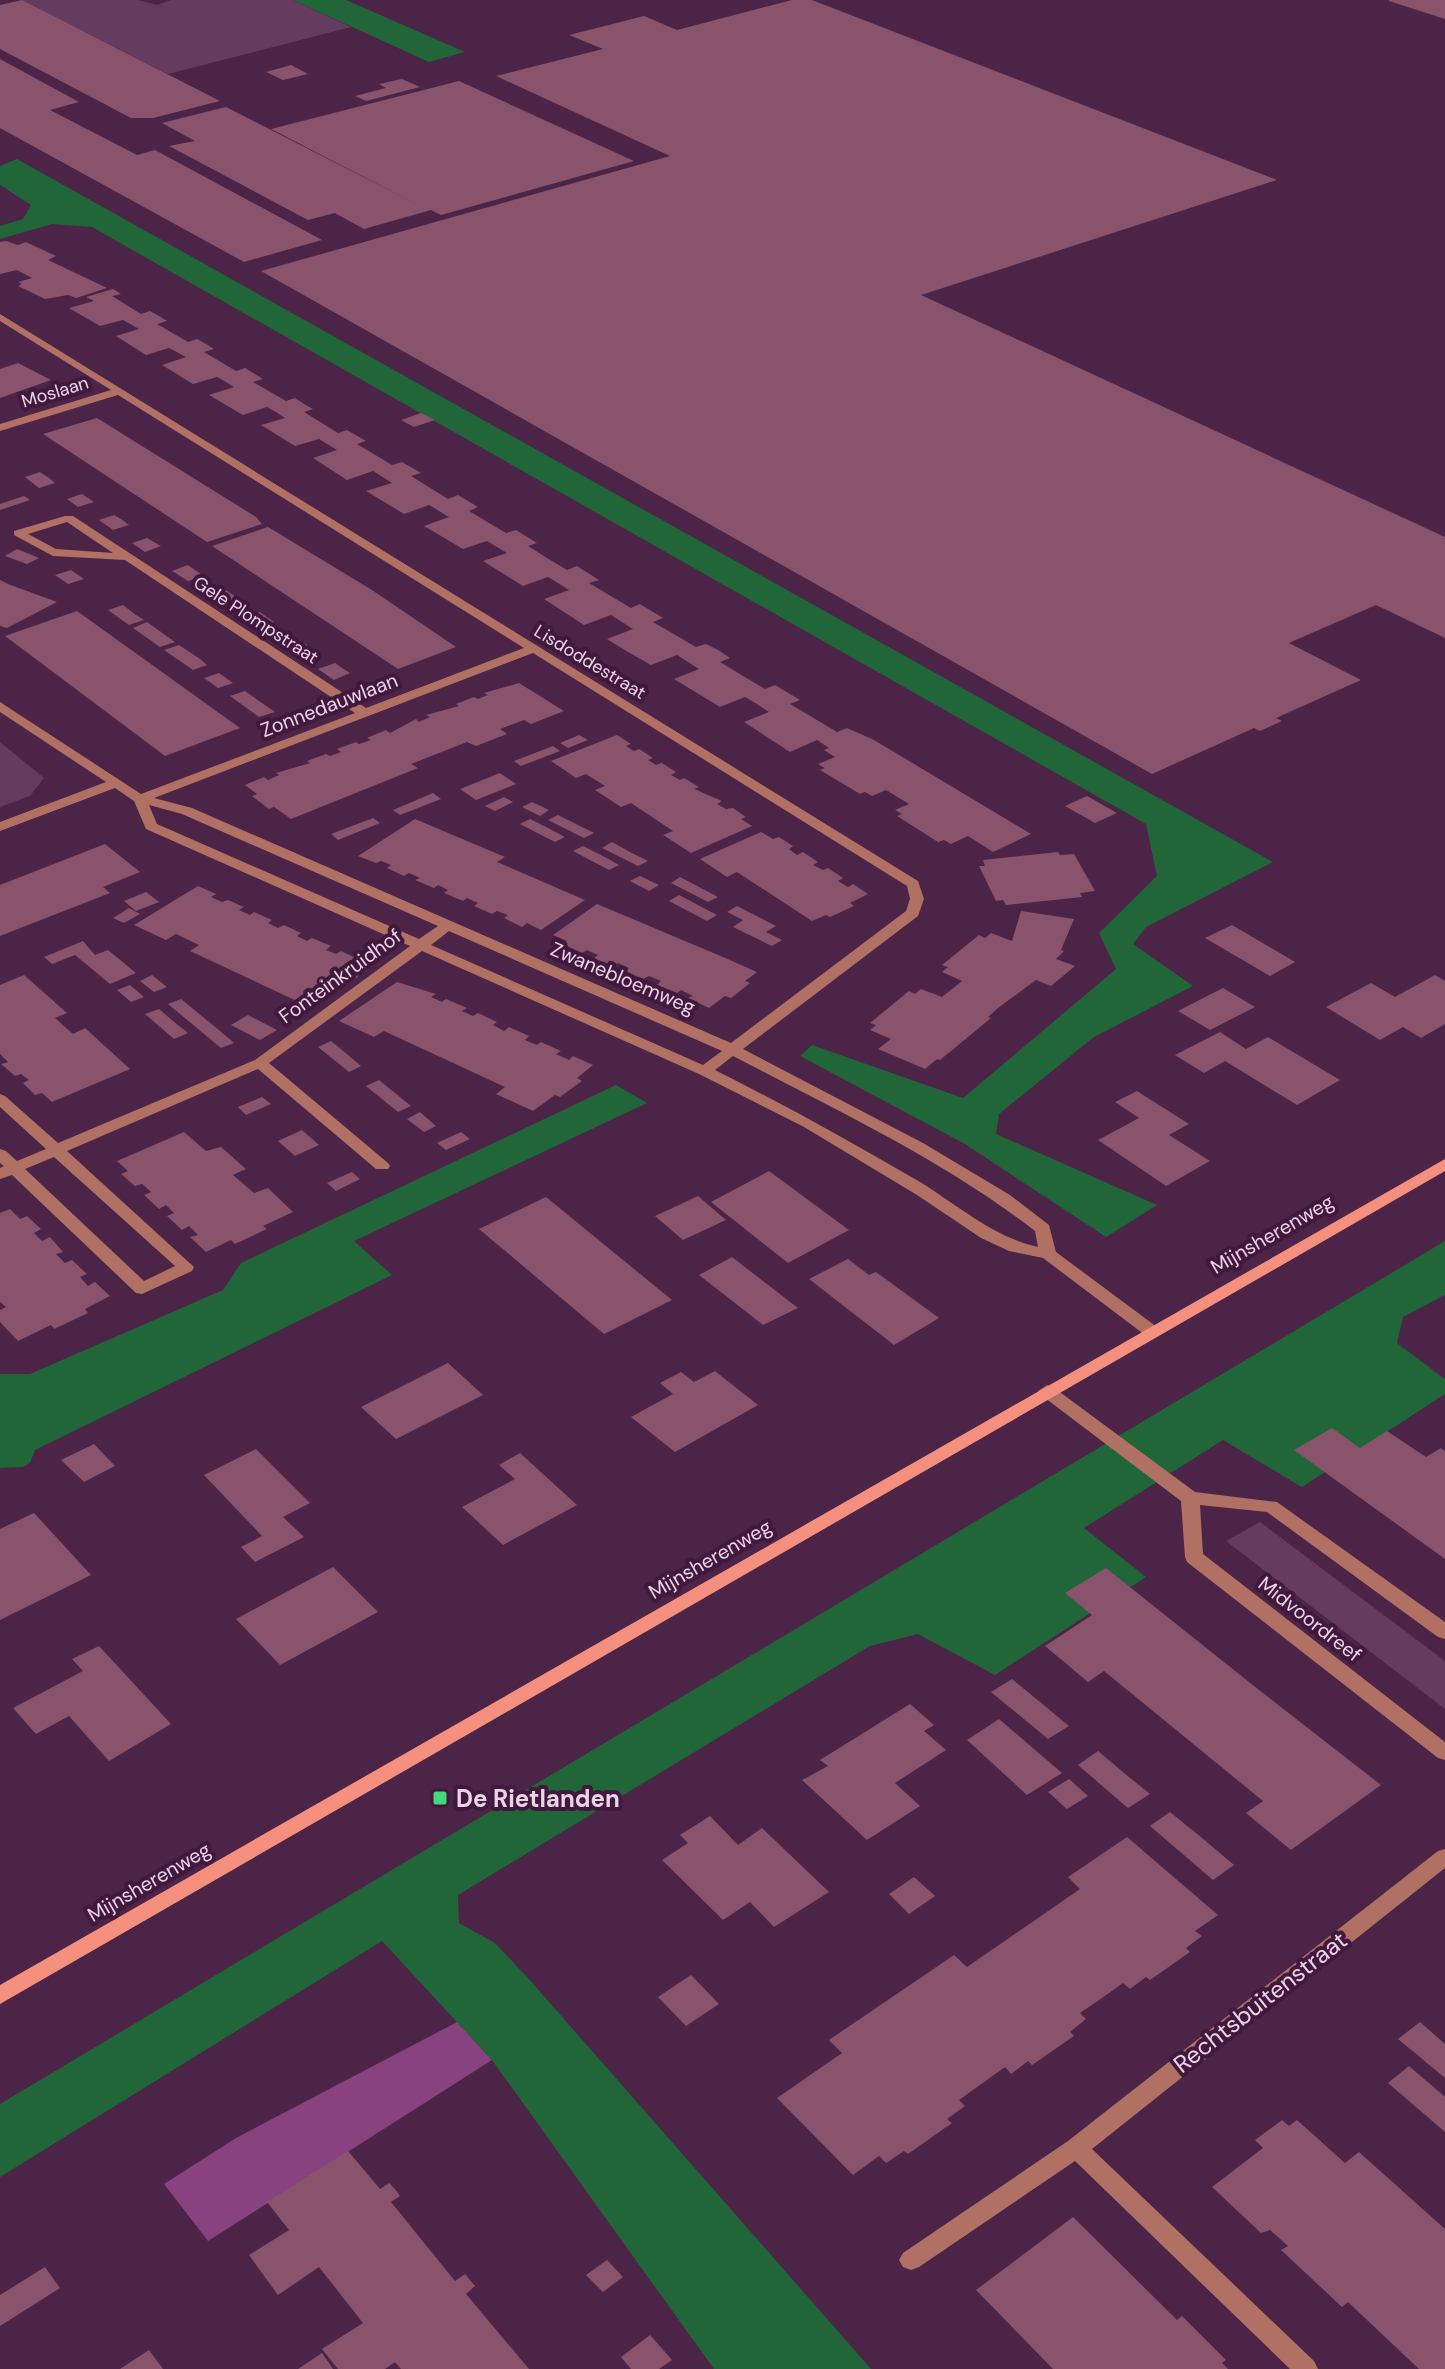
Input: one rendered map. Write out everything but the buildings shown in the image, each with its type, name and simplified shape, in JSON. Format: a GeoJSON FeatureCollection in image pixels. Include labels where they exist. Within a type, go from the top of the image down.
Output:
{"type":"FeatureCollection","features":[{"type":"Feature","properties":{"kind":"street","name":"Lisdoddestraat"},"geometry":{"type":"LineString","coordinates":[[0,317],[913,884],[917,899],[913,913],[704,1071]]}},
{"type":"Feature","properties":{"kind":"street","name":"Moslaan"},"geometry":{"type":"LineString","coordinates":[[0,428],[120,391]]}},
{"type":"Feature","properties":{"kind":"street","name":"Gele Plompstraat"},"geometry":{"type":"LineString","coordinates":[[127,557],[53,552],[18,533],[69,518],[364,713]]}},
{"type":"Feature","properties":{"kind":"street","name":"Zonnedauwlaan"},"geometry":{"type":"LineString","coordinates":[[140,799],[533,649]]}},
{"type":"Feature","properties":{"kind":"street","name":"Zwanebloemweg"},"geometry":{"type":"LineString","coordinates":[[0,706],[140,799],[187,811],[448,925],[733,1050],[861,1115],[1004,1199],[1043,1229],[1048,1254]]}},
{"type":"Feature","properties":{"kind":"street"},"geometry":{"type":"LineString","coordinates":[[0,827],[117,783]]}},
{"type":"Feature","properties":{"kind":"street","name":"Zwanebloemweg"},"geometry":{"type":"LineString","coordinates":[[140,799],[151,826],[704,1071],[861,1154],[987,1234],[1015,1247],[1048,1254],[1151,1331]]}},
{"type":"Feature","properties":{"kind":"street","name":"Fonteinkruidhof"},"geometry":{"type":"LineString","coordinates":[[7,1171],[260,1063],[448,925]]}},
{"type":"Feature","properties":{"kind":"street"},"geometry":{"type":"LineString","coordinates":[[260,1063],[382,1166]]}},
{"type":"Feature","properties":{"kind":"street"},"geometry":{"type":"LineString","coordinates":[[0,1099],[186,1267],[142,1289],[7,1171],[0,1154]]}},
{"type":"Feature","properties":{"kind":"street","name":"Mijnsherenweg"},"geometry":{"type":"LineString","coordinates":[[0,1995],[1445,1164]]}},
{"type":"Feature","properties":{"kind":"street"},"geometry":{"type":"LineString","coordinates":[[1047,1391],[1185,1494],[1271,1506],[1445,1632]]}},
{"type":"Feature","properties":{"kind":"street","name":"Midvoordreef"},"geometry":{"type":"LineString","coordinates":[[1185,1494],[1194,1557],[1445,1753]]}},
{"type":"Feature","properties":{"kind":"street","name":"Rechtsbuitenstraat"},"geometry":{"type":"LineString","coordinates":[[911,2260],[1076,2148],[1445,1857]]}},
{"type":"Feature","properties":{"kind":"street"},"geometry":{"type":"LineString","coordinates":[[1076,2148],[1306,2369]]}},
{"type":"Feature","properties":{"kind":"shaded area"},"geometry":{"type":"Polygon","coordinates":[[[22,0],[138,0],[157,5],[171,0],[293,0],[351,27],[168,74],[22,0]]]}},
{"type":"Feature","properties":{"kind":"shaded area"},"geometry":{"type":"Polygon","coordinates":[[[293,0],[346,0],[465,52],[429,62],[293,0]]]}},
{"type":"Feature","properties":{"kind":"shaded area"},"geometry":{"type":"Polygon","coordinates":[[[17,159],[1273,862],[1146,927],[1133,944],[1193,986],[1094,1037],[999,1114],[996,1134],[1157,1205],[1106,1237],[965,1144],[800,1056],[812,1045],[963,1098],[1116,969],[1099,933],[1157,876],[1146,824],[92,227],[52,224],[0,239],[0,226],[23,219],[31,205],[0,185],[0,166],[17,159]]]}},
{"type":"Feature","properties":{"kind":"shaded area"},"geometry":{"type":"Polygon","coordinates":[[[0,742],[44,778],[30,796],[0,807],[0,742]]]}},
{"type":"Feature","properties":{"kind":"shaded area"},"geometry":{"type":"Polygon","coordinates":[[[616,1085],[647,1103],[354,1241],[392,1275],[35,1450],[30,1463],[23,1467],[0,1468],[0,1374],[30,1374],[223,1290],[241,1263],[616,1085]]]}},
{"type":"Feature","properties":{"kind":"shaded area"},"geometry":{"type":"Polygon","coordinates":[[[1445,1241],[1445,1295],[1403,1317],[1397,1343],[1445,1379],[1445,1394],[1302,1487],[1223,1440],[1084,1528],[1146,1577],[995,1675],[918,1634],[870,1646],[458,1895],[459,1923],[495,1943],[528,1978],[871,2369],[714,2369],[492,2060],[382,1941],[0,2177],[0,2104],[1445,1241]]]}},
{"type":"Feature","properties":{"kind":"shaded area"},"geometry":{"type":"Polygon","coordinates":[[[1260,1522],[1445,1661],[1445,1709],[1226,1541],[1260,1522]]]}},
{"type":"Feature","properties":{"kind":"shaded area"},"geometry":{"type":"Polygon","coordinates":[[[457,2022],[492,2060],[208,2241],[164,2184],[236,2138],[457,2022]]]}},
{"type":"Feature","properties":{"kind":"place","name":"De Rietlanden"},"geometry":{"type":"Point","coordinates":[440,1798]}}]}
